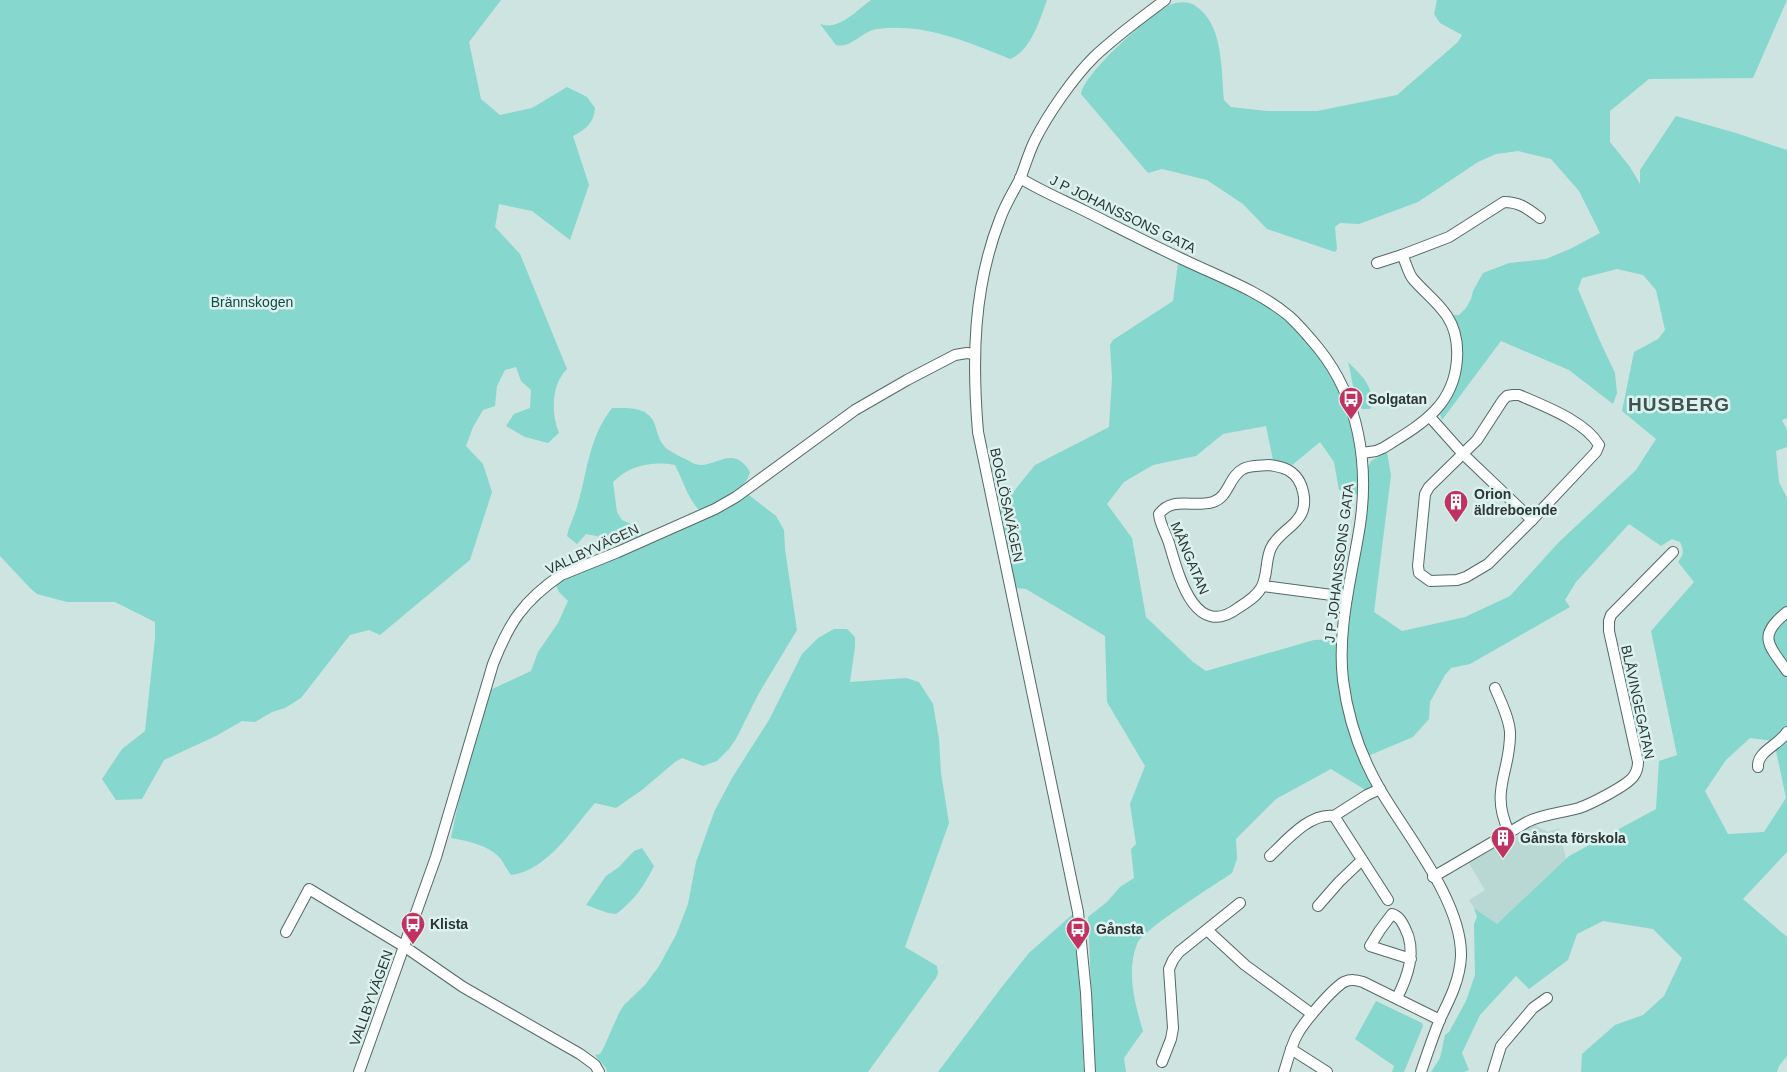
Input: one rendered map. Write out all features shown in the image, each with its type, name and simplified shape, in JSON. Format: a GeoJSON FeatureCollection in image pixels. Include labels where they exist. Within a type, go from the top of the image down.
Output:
{"type":"FeatureCollection","features":[{"type":"Feature","properties":{"kind":"street","name":"BOGLÖSAVÄGEN"},"geometry":{"type":"LineString","coordinates":[[1090,1072],[1086,993],[1078,912],[978,432],[974,354],[977,313],[984,275],[1000,220],[1035,140],[1077,76],[1094,57],[1130,26],[1165,0]]}},
{"type":"Feature","properties":{"kind":"street","name":"J P JOHANSSONS GATA"},"geometry":{"type":"LineString","coordinates":[[1020,178],[1253,293],[1288,316],[1322,352],[1335,373],[1351,406],[1362,453],[1363,496],[1347,597],[1342,644],[1345,694],[1349,714],[1362,754],[1380,789],[1447,901],[1460,940],[1459,972],[1453,993],[1440,1020],[1421,1072]]}},
{"type":"Feature","properties":{"kind":"street"},"geometry":{"type":"LineString","coordinates":[[1377,263],[1449,236],[1504,202],[1515,202],[1526,207],[1540,218]]}},
{"type":"Feature","properties":{"kind":"street"},"geometry":{"type":"LineString","coordinates":[[1362,453],[1383,448],[1430,417],[1445,400],[1455,377],[1458,354],[1456,337],[1448,318],[1438,304],[1412,278],[1402,255]]}},
{"type":"Feature","properties":{"kind":"street","name":"VALLBYVÄGEN"},"geometry":{"type":"LineString","coordinates":[[359,1072],[436,858],[493,664],[504,636],[528,602],[561,575],[700,516],[736,497],[855,410],[907,380],[955,355],[974,354]]}},
{"type":"Feature","properties":{"kind":"street"},"geometry":{"type":"LineString","coordinates":[[1513,395],[1519,395],[1562,415],[1595,438],[1599,445],[1596,452],[1488,564],[1466,577],[1448,581],[1430,581],[1423,578],[1419,573],[1418,566],[1425,494],[1429,487],[1462,454],[1477,440],[1503,400],[1507,396],[1513,395]]}},
{"type":"Feature","properties":{"kind":"street"},"geometry":{"type":"LineString","coordinates":[[1430,417],[1462,454],[1532,520]]}},
{"type":"Feature","properties":{"kind":"street","name":"MÅNGATAN"},"geometry":{"type":"LineString","coordinates":[[1270,465],[1289,470],[1297,478],[1302,489],[1303,512],[1272,546],[1262,586],[1251,599],[1229,615],[1212,618],[1205,615],[1192,602],[1178,572],[1159,514],[1163,509],[1175,503],[1206,504],[1215,502],[1221,498],[1239,472],[1245,468],[1270,465]]}},
{"type":"Feature","properties":{"kind":"street","name":"BLÅVINGEGATAN"},"geometry":{"type":"LineString","coordinates":[[1433,877],[1536,817],[1590,804],[1630,780],[1635,774],[1638,762],[1609,631],[1609,621],[1611,615],[1673,552]]}},
{"type":"Feature","properties":{"kind":"street"},"geometry":{"type":"LineString","coordinates":[[1262,586],[1347,597]]}},
{"type":"Feature","properties":{"kind":"street"},"geometry":{"type":"LineString","coordinates":[[1787,612],[1774,622],[1768,636],[1773,650],[1787,671]]}},
{"type":"Feature","properties":{"kind":"street"},"geometry":{"type":"LineString","coordinates":[[1496,688],[1509,727],[1508,752],[1502,776],[1500,796],[1502,813],[1509,832]]}},
{"type":"Feature","properties":{"kind":"street"},"geometry":{"type":"LineString","coordinates":[[1758,766],[1760,755],[1778,744],[1787,732]]}},
{"type":"Feature","properties":{"kind":"street"},"geometry":{"type":"LineString","coordinates":[[1270,856],[1289,837],[1307,824],[1320,817],[1334,816],[1380,789]]}},
{"type":"Feature","properties":{"kind":"street"},"geometry":{"type":"LineString","coordinates":[[1334,816],[1388,900]]}},
{"type":"Feature","properties":{"kind":"street"},"geometry":{"type":"LineString","coordinates":[[1318,906],[1362,860]]}},
{"type":"Feature","properties":{"kind":"street"},"geometry":{"type":"LineString","coordinates":[[286,932],[308,889],[405,947],[464,987],[584,1056],[595,1065],[599,1072]]}},
{"type":"Feature","properties":{"kind":"street"},"geometry":{"type":"LineString","coordinates":[[1162,1067],[1173,1028],[1169,969],[1173,960],[1179,952],[1240,903]]}},
{"type":"Feature","properties":{"kind":"street"},"geometry":{"type":"LineString","coordinates":[[1397,998],[1411,959],[1409,936],[1398,917],[1392,914],[1370,946],[1411,959]]}},
{"type":"Feature","properties":{"kind":"street"},"geometry":{"type":"LineString","coordinates":[[1207,930],[1245,965],[1312,1014]]}},
{"type":"Feature","properties":{"kind":"street"},"geometry":{"type":"LineString","coordinates":[[1284,1072],[1297,1035],[1312,1014],[1346,981],[1354,980],[1397,998],[1440,1020]]}},
{"type":"Feature","properties":{"kind":"street"},"geometry":{"type":"LineString","coordinates":[[1493,1072],[1501,1046],[1533,1008],[1547,998]]}},
{"type":"Feature","properties":{"kind":"street"},"geometry":{"type":"LineString","coordinates":[[1291,1049],[1327,1072]]}},
{"type":"Feature","properties":{"kind":"shaded area"},"geometry":{"type":"Polygon","coordinates":[[[1532,825],[1548,832],[1559,828],[1566,859],[1497,924],[1474,908],[1469,900],[1485,890],[1468,862],[1498,845],[1508,844],[1523,830],[1532,825]]]}},
{"type":"Feature","properties":{"kind":"green space","name":"Brännskogen"},"geometry":{"type":"Polygon","coordinates":[[[0,0],[501,0],[469,42],[481,99],[500,115],[532,108],[567,87],[587,97],[595,108],[591,122],[582,131],[573,136],[589,185],[570,240],[532,211],[499,204],[495,227],[520,254],[567,369],[558,383],[554,399],[556,425],[559,433],[548,443],[525,437],[506,426],[514,414],[530,408],[531,390],[521,381],[516,367],[505,370],[497,386],[495,406],[483,410],[473,427],[466,446],[483,464],[492,492],[470,560],[380,635],[369,630],[350,635],[301,698],[255,722],[242,721],[216,736],[164,760],[142,799],[116,800],[102,779],[122,749],[145,731],[155,622],[115,602],[67,602],[37,594],[0,556],[0,0]]]}},
{"type":"Feature","properties":{"kind":"green space"},"geometry":{"type":"Polygon","coordinates":[[[871,0],[1047,0],[1038,25],[1029,42],[1024,49],[1010,59],[962,40],[929,31],[912,29],[872,30],[852,42],[841,46],[836,45],[820,24],[834,25],[841,22],[871,0]]]}},
{"type":"Feature","properties":{"kind":"green space"},"geometry":{"type":"Polygon","coordinates":[[[1437,0],[1787,0],[1753,78],[1649,79],[1610,111],[1610,142],[1630,167],[1640,184],[1640,170],[1676,116],[1787,150],[1787,418],[1782,420],[1787,430],[1787,447],[1776,451],[1779,482],[1787,498],[1787,852],[1743,899],[1787,937],[1787,1056],[1777,1072],[1581,1072],[1582,1054],[1615,1025],[1643,1015],[1664,996],[1682,958],[1653,929],[1603,921],[1577,934],[1568,960],[1529,989],[1516,976],[1480,1015],[1462,1053],[1469,1070],[1464,1072],[1431,1072],[1440,1058],[1445,1035],[1449,1032],[1466,1001],[1475,975],[1474,924],[1477,917],[1474,908],[1497,924],[1569,856],[1656,809],[1659,761],[1677,755],[1651,631],[1694,582],[1678,562],[1683,552],[1680,542],[1672,539],[1661,546],[1629,524],[1576,582],[1565,600],[1570,607],[1470,664],[1451,668],[1430,702],[1429,719],[1413,737],[1368,756],[1359,731],[1347,678],[1346,642],[1367,469],[1371,461],[1387,452],[1391,475],[1374,612],[1402,631],[1465,617],[1510,596],[1559,542],[1636,470],[1656,439],[1622,411],[1634,352],[1658,339],[1665,330],[1656,290],[1643,275],[1617,269],[1582,278],[1578,289],[1615,373],[1617,393],[1613,404],[1569,370],[1501,341],[1442,420],[1440,414],[1454,388],[1461,366],[1460,344],[1452,315],[1459,315],[1466,308],[1483,273],[1509,263],[1546,259],[1600,233],[1579,191],[1551,159],[1518,151],[1496,154],[1478,162],[1418,202],[1359,224],[1340,223],[1335,227],[1337,249],[1335,252],[1267,229],[1243,204],[1207,180],[1162,169],[1148,173],[1081,94],[1085,84],[1094,72],[1135,30],[1162,9],[1172,4],[1183,2],[1194,5],[1204,13],[1211,23],[1219,48],[1224,100],[1231,107],[1267,111],[1317,111],[1397,95],[1458,42],[1462,35],[1440,23],[1434,14],[1437,0]],[[1750,738],[1726,760],[1705,791],[1728,834],[1764,832],[1786,798],[1774,741],[1750,738]]]}},
{"type":"Feature","properties":{"kind":"green space"},"geometry":{"type":"Polygon","coordinates":[[[1178,263],[1234,287],[1262,302],[1286,320],[1304,337],[1319,356],[1342,399],[1349,422],[1355,445],[1357,494],[1339,490],[1334,462],[1320,442],[1291,466],[1273,460],[1266,426],[1223,434],[1196,456],[1153,465],[1124,482],[1107,504],[1132,538],[1146,617],[1193,662],[1206,671],[1314,640],[1337,639],[1338,678],[1345,715],[1373,786],[1367,791],[1331,769],[1276,799],[1236,839],[1237,859],[1232,873],[1165,918],[1142,937],[1137,944],[1132,966],[1132,977],[1137,1010],[1143,1031],[1124,1058],[1126,1072],[1095,1072],[1088,917],[1107,902],[1120,887],[1134,878],[1131,849],[1136,844],[1130,804],[1145,766],[1107,702],[1105,636],[1026,589],[1016,588],[998,511],[1035,465],[1109,427],[1112,378],[1110,345],[1113,340],[1173,301],[1178,263]]]}},
{"type":"Feature","properties":{"kind":"green space"},"geometry":{"type":"Polygon","coordinates":[[[1348,362],[1362,376],[1368,386],[1373,405],[1370,409],[1362,409],[1359,403],[1354,392],[1348,362]]]}},
{"type":"Feature","properties":{"kind":"green space"},"geometry":{"type":"Polygon","coordinates":[[[612,408],[637,409],[648,414],[655,425],[662,444],[673,453],[698,465],[706,465],[728,458],[736,459],[743,463],[750,472],[747,479],[737,491],[701,512],[689,496],[675,465],[650,464],[634,468],[613,482],[617,512],[622,520],[633,525],[644,535],[614,546],[601,537],[586,534],[577,544],[567,536],[568,532],[581,494],[593,443],[612,408]]]}},
{"type":"Feature","properties":{"kind":"green space"},"geometry":{"type":"Polygon","coordinates":[[[749,495],[776,516],[784,530],[797,630],[759,693],[729,749],[717,761],[703,766],[682,758],[616,808],[595,803],[548,857],[524,872],[511,875],[500,858],[490,850],[471,842],[451,838],[460,795],[490,690],[531,671],[538,652],[558,623],[568,601],[559,592],[556,585],[563,580],[681,531],[749,495]]]}},
{"type":"Feature","properties":{"kind":"green space"},"geometry":{"type":"Polygon","coordinates":[[[834,629],[847,629],[855,637],[850,682],[906,678],[919,682],[933,704],[949,823],[905,947],[937,966],[938,973],[936,978],[868,1072],[607,1072],[595,1055],[600,1054],[603,1049],[624,1005],[645,985],[659,966],[676,935],[688,904],[696,862],[715,810],[732,778],[769,720],[802,654],[818,638],[834,629]]]}},
{"type":"Feature","properties":{"kind":"green space"},"geometry":{"type":"Polygon","coordinates":[[[642,848],[654,866],[647,880],[633,899],[616,914],[586,905],[606,876],[619,867],[634,851],[642,848]]]}},
{"type":"Feature","properties":{"kind":"green space"},"geometry":{"type":"Polygon","coordinates":[[[1074,913],[1077,933],[1075,948],[1079,968],[1084,1072],[938,1072],[1029,953],[1074,913]]]}},
{"type":"Feature","properties":{"kind":"green space"},"geometry":{"type":"Polygon","coordinates":[[[1376,1001],[1422,1023],[1423,1026],[1404,1072],[1392,1072],[1394,1066],[1355,1039],[1376,1001]]]}},
{"type":"Feature","properties":{"kind":"place","name":"Solgatan"},"geometry":{"type":"Point","coordinates":[1351,420]}},
{"type":"Feature","properties":{"kind":"place","name":"Orion äldreboende"},"geometry":{"type":"Point","coordinates":[1456,523]}},
{"type":"Feature","properties":{"kind":"place","name":"Gånsta förskola"},"geometry":{"type":"Point","coordinates":[1503,859]}},
{"type":"Feature","properties":{"kind":"place","name":"Klista"},"geometry":{"type":"Point","coordinates":[413,945]}},
{"type":"Feature","properties":{"kind":"place","name":"Gånsta"},"geometry":{"type":"Point","coordinates":[1078,950]}},
{"type":"Feature","properties":{"kind":"district","name":"HUSBERG"},"geometry":{"type":"Point","coordinates":[1679,404]}}]}
